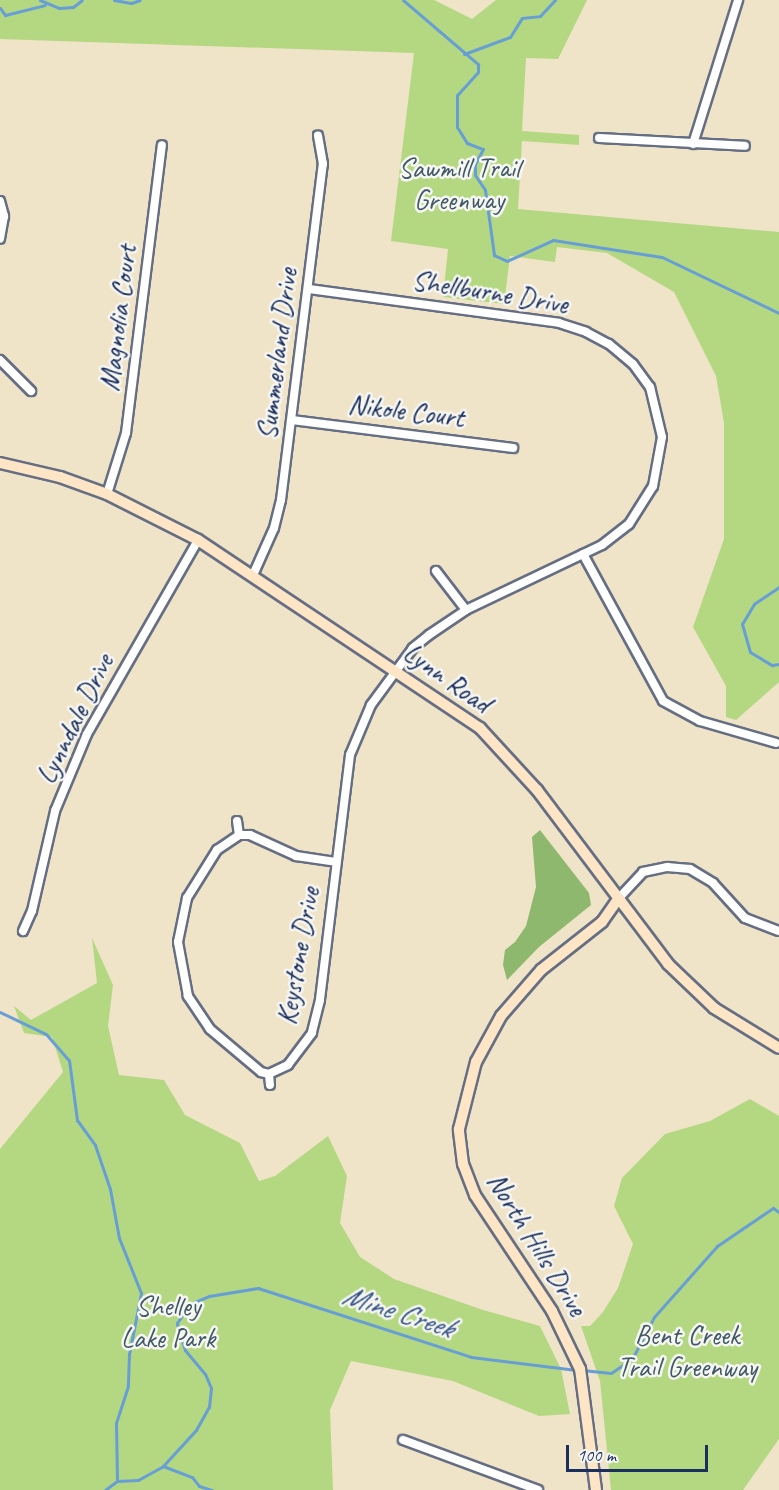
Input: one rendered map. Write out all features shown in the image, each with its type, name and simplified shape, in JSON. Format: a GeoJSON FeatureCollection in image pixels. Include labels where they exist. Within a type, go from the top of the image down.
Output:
{"type":"FeatureCollection","features":[{"type":"Feature","properties":{"kind":"main road","name":"Lynn Road"},"geometry":{"type":"LineString","coordinates":[[0,463],[60,477],[107,494],[198,540],[481,729],[537,790],[618,899],[687,984],[742,1027],[779,1048]]}},
{"type":"Feature","properties":{"kind":"main road","name":"North Hills Drive"},"geometry":{"type":"LineString","coordinates":[[596,1490],[580,1369],[552,1311],[476,1195],[463,1164],[459,1130],[476,1062],[501,1016],[542,970],[602,922],[618,899]]}},
{"type":"Feature","properties":{"kind":"street"},"geometry":{"type":"LineString","coordinates":[[693,144],[738,0]]}},
{"type":"Feature","properties":{"kind":"street","name":"Summerland Drive"},"geometry":{"type":"LineString","coordinates":[[253,575],[274,528],[292,420],[323,164],[318,135]]}},
{"type":"Feature","properties":{"kind":"street"},"geometry":{"type":"LineString","coordinates":[[599,138],[745,146]]}},
{"type":"Feature","properties":{"kind":"street","name":"Magnolia Court"},"geometry":{"type":"LineString","coordinates":[[107,494],[126,433],[162,145]]}},
{"type":"Feature","properties":{"kind":"street"},"geometry":{"type":"LineString","coordinates":[[0,201],[4,216],[0,239]]}},
{"type":"Feature","properties":{"kind":"street","name":"Shellburne Drive"},"geometry":{"type":"LineString","coordinates":[[309,289],[559,323],[609,344],[633,364],[650,387],[659,415],[660,461],[640,512],[602,544],[466,610],[413,648],[397,672]]}},
{"type":"Feature","properties":{"kind":"street"},"geometry":{"type":"LineString","coordinates":[[0,360],[31,391]]}},
{"type":"Feature","properties":{"kind":"street","name":"Nikole Court"},"geometry":{"type":"LineString","coordinates":[[292,420],[513,448]]}},
{"type":"Feature","properties":{"kind":"street","name":"Lynndale Drive"},"geometry":{"type":"LineString","coordinates":[[23,931],[32,911],[55,811],[87,734],[198,540]]}},
{"type":"Feature","properties":{"kind":"street"},"geometry":{"type":"LineString","coordinates":[[583,554],[663,701],[700,721],[776,742]]}},
{"type":"Feature","properties":{"kind":"street"},"geometry":{"type":"LineString","coordinates":[[436,571],[466,610]]}},
{"type":"Feature","properties":{"kind":"street","name":"Keystone Drive"},"geometry":{"type":"LineString","coordinates":[[269,1074],[293,1060],[312,1033],[318,1008],[336,862],[355,737],[371,705],[397,672]]}},
{"type":"Feature","properties":{"kind":"street"},"geometry":{"type":"LineString","coordinates":[[237,821],[239,835],[217,850],[191,889],[178,929],[178,956],[188,996],[198,1013],[254,1068],[269,1074],[270,1084]]}},
{"type":"Feature","properties":{"kind":"street","name":"Keystone Drive"},"geometry":{"type":"LineString","coordinates":[[239,835],[250,835],[296,856],[336,862]]}},
{"type":"Feature","properties":{"kind":"street"},"geometry":{"type":"LineString","coordinates":[[618,899],[644,872],[667,867],[690,869],[713,883],[745,918],[779,931]]}},
{"type":"Feature","properties":{"kind":"street"},"geometry":{"type":"LineString","coordinates":[[403,1440],[538,1490]]}},
{"type":"Feature","properties":{"kind":"green space","name":"Sawmill Trail Greenway"},"geometry":{"type":"Polygon","coordinates":[[[0,0],[434,0],[472,19],[496,0],[587,0],[558,59],[526,58],[522,131],[579,135],[579,145],[522,141],[518,209],[779,232],[779,682],[736,720],[726,717],[726,686],[693,627],[724,539],[724,423],[716,376],[674,292],[607,253],[557,247],[555,262],[510,256],[504,304],[443,297],[448,249],[391,241],[414,53],[0,39],[0,0]]]}},
{"type":"Feature","properties":{"kind":"green space"},"geometry":{"type":"Polygon","coordinates":[[[540,830],[589,893],[591,905],[539,947],[507,980],[503,965],[505,950],[515,942],[526,926],[536,887],[532,837],[540,830]]]}},
{"type":"Feature","properties":{"kind":"green space","name":"Shelley Lake Park"},"geometry":{"type":"Polygon","coordinates":[[[92,938],[113,985],[108,1026],[119,1075],[164,1080],[185,1115],[240,1143],[259,1181],[275,1176],[328,1136],[347,1176],[340,1223],[360,1257],[394,1279],[483,1310],[540,1326],[561,1369],[570,1414],[539,1416],[453,1381],[351,1361],[330,1410],[333,1490],[0,1490],[0,1149],[63,1072],[52,1037],[24,1033],[14,1006],[31,1020],[97,983],[92,938]]]}},
{"type":"Feature","properties":{"kind":"green space","name":"Bent Creek Trail Greenway"},"geometry":{"type":"Polygon","coordinates":[[[750,1099],[779,1116],[779,1439],[743,1490],[611,1490],[600,1381],[581,1326],[590,1326],[603,1312],[618,1288],[633,1244],[614,1206],[622,1178],[665,1134],[710,1121],[750,1099]]]}},
{"type":"Feature","properties":{"kind":"waterway"},"geometry":{"type":"LineString","coordinates":[[40,0],[59,8],[73,7],[82,0]]}},
{"type":"Feature","properties":{"kind":"waterway","name":"Mine Creek"},"geometry":{"type":"LineString","coordinates":[[114,0],[131,3],[140,0]]}},
{"type":"Feature","properties":{"kind":"waterway","name":"Mine Creek"},"geometry":{"type":"LineString","coordinates":[[403,0],[478,64],[478,72],[457,95],[457,127],[467,143],[483,149],[475,164],[475,175],[485,190],[494,255],[507,261],[553,240],[662,257],[779,313]]}},
{"type":"Feature","properties":{"kind":"waterway"},"geometry":{"type":"LineString","coordinates":[[464,54],[510,37],[522,18],[540,16],[555,0]]}},
{"type":"Feature","properties":{"kind":"waterway","name":"Mine Creek"},"geometry":{"type":"LineString","coordinates":[[0,8],[5,15],[45,5]]}},
{"type":"Feature","properties":{"kind":"waterway","name":"Mine Creek"},"geometry":{"type":"LineString","coordinates":[[779,587],[754,604],[742,624],[750,652],[772,665],[779,664]]}},
{"type":"Feature","properties":{"kind":"waterway"},"geometry":{"type":"LineString","coordinates":[[0,1012],[46,1034],[69,1060],[77,1120],[95,1145],[110,1189],[119,1238],[141,1293],[129,1354],[128,1386],[116,1423],[117,1480]]}},
{"type":"Feature","properties":{"kind":"waterway","name":"Mine Creek"},"geometry":{"type":"LineString","coordinates":[[582,1370],[611,1373],[632,1359],[654,1317],[717,1246],[773,1208],[779,1212]]}},
{"type":"Feature","properties":{"kind":"waterway","name":"Mine Creek"},"geometry":{"type":"LineString","coordinates":[[105,1490],[117,1481],[138,1480],[163,1466],[196,1430],[209,1407],[211,1388],[205,1374],[185,1350],[177,1323],[190,1304],[209,1296],[258,1288],[471,1357],[576,1370]]}},
{"type":"Feature","properties":{"kind":"waterway"},"geometry":{"type":"LineString","coordinates":[[163,1466],[192,1477],[199,1486],[212,1490]]}}]}
